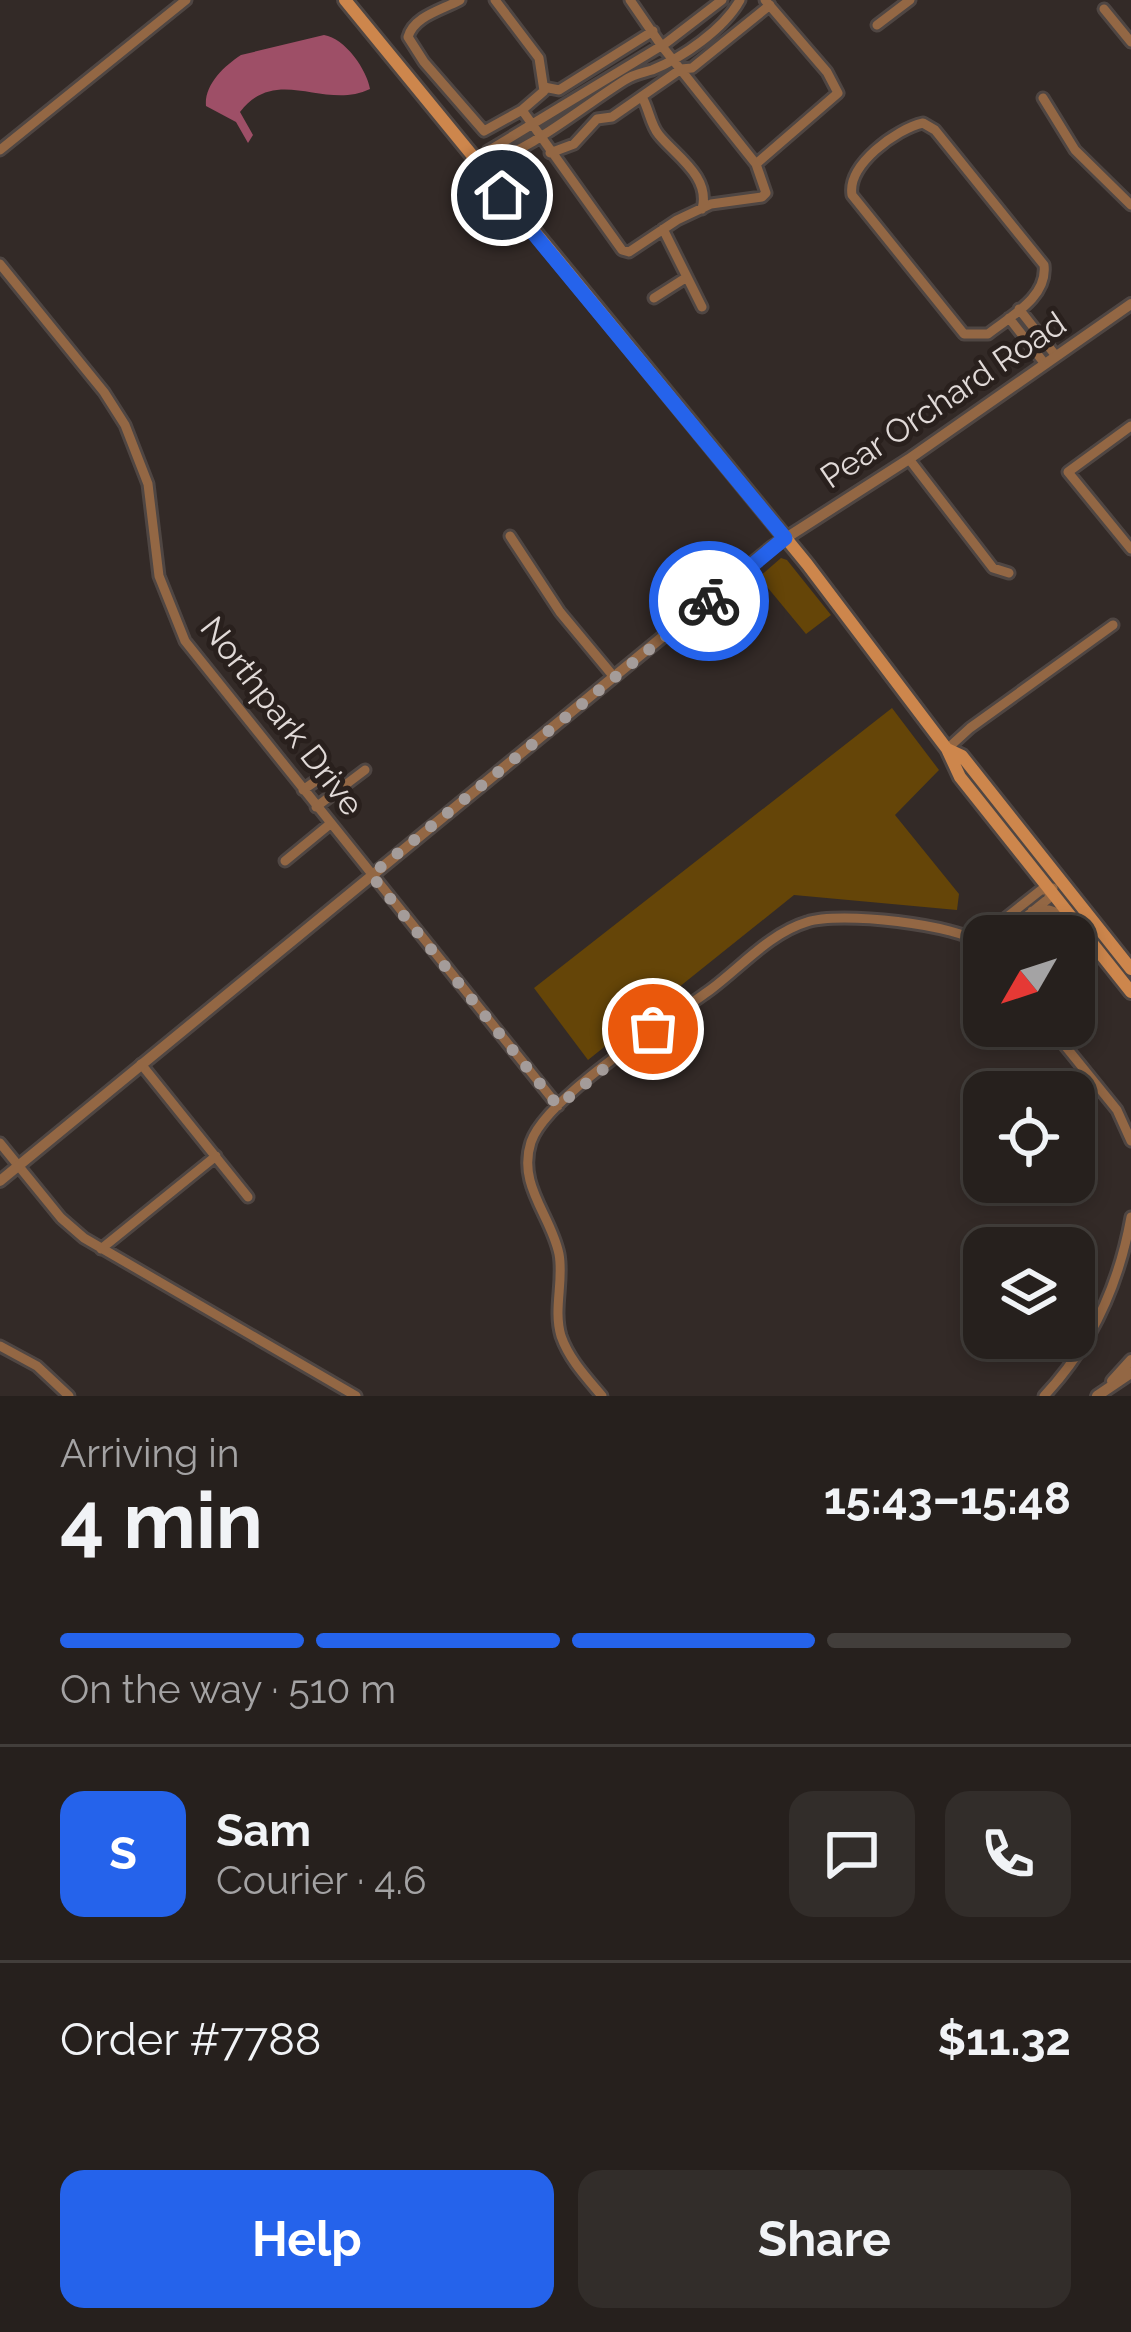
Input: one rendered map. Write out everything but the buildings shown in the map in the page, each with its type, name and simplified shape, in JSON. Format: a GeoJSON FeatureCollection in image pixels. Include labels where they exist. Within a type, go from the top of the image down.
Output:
{"type":"FeatureCollection","features":[{"type":"Feature","properties":{"kind":"main road"},"geometry":{"type":"LineString","coordinates":[[345,0],[785,538],[947,749],[960,777],[1029,865],[1056,886],[1070,915]]}},
{"type":"Feature","properties":{"kind":"main road"},"geometry":{"type":"LineString","coordinates":[[947,749],[962,756],[1056,886],[1131,969]]}},
{"type":"Feature","properties":{"kind":"main road"},"geometry":{"type":"LineString","coordinates":[[1095,947],[1131,992]]}},
{"type":"Feature","properties":{"kind":"street"},"geometry":{"type":"LineString","coordinates":[[0,150],[186,0]]}},
{"type":"Feature","properties":{"kind":"street"},"geometry":{"type":"LineString","coordinates":[[460,0],[422,18],[410,29],[409,37],[479,129],[522,110],[544,88]]}},
{"type":"Feature","properties":{"kind":"street"},"geometry":{"type":"LineString","coordinates":[[522,110],[622,250],[629,252],[702,208],[763,197],[766,193],[756,164],[630,0]]}},
{"type":"Feature","properties":{"kind":"street"},"geometry":{"type":"LineString","coordinates":[[479,166],[488,152],[700,20],[722,0]]}},
{"type":"Feature","properties":{"kind":"street"},"geometry":{"type":"LineString","coordinates":[[878,25],[910,0]]}},
{"type":"Feature","properties":{"kind":"street"},"geometry":{"type":"LineString","coordinates":[[499,1],[539,58],[544,88]]}},
{"type":"Feature","properties":{"kind":"street"},"geometry":{"type":"LineString","coordinates":[[479,166],[496,161],[596,103],[622,82],[672,58],[719,26],[737,1]]}},
{"type":"Feature","properties":{"kind":"street"},"geometry":{"type":"LineString","coordinates":[[550,153],[574,144],[597,118],[612,117],[681,69],[692,68],[768,3],[827,72],[838,93],[756,164]]}},
{"type":"Feature","properties":{"kind":"street"},"geometry":{"type":"LineString","coordinates":[[1104,9],[1131,42]]}},
{"type":"Feature","properties":{"kind":"street"},"geometry":{"type":"LineString","coordinates":[[544,88],[559,90],[653,31]]}},
{"type":"Feature","properties":{"kind":"street"},"geometry":{"type":"LineString","coordinates":[[1043,98],[1075,150],[1131,206]]}},
{"type":"Feature","properties":{"kind":"street"},"geometry":{"type":"LineString","coordinates":[[643,99],[654,128],[677,150],[701,186],[702,208]]}},
{"type":"Feature","properties":{"kind":"street"},"geometry":{"type":"LineString","coordinates":[[923,123],[935,130],[1044,266],[1046,282],[1019,309],[988,334],[964,334],[852,195],[855,169],[911,126],[923,123]]}},
{"type":"Feature","properties":{"kind":"street"},"geometry":{"type":"LineString","coordinates":[[663,230],[702,308]]}},
{"type":"Feature","properties":{"kind":"street","name":"Northpark Drive"},"geometry":{"type":"LineString","coordinates":[[0,264],[116,409],[135,445],[148,484],[159,576],[178,627],[195,656],[558,1106]]}},
{"type":"Feature","properties":{"kind":"street"},"geometry":{"type":"LineString","coordinates":[[654,298],[687,278]]}},
{"type":"Feature","properties":{"kind":"street","name":"Pear Orchard Road"},"geometry":{"type":"LineString","coordinates":[[0,1180],[785,538],[909,459],[1131,304]]}},
{"type":"Feature","properties":{"kind":"street"},"geometry":{"type":"LineString","coordinates":[[1019,309],[1051,360]]}},
{"type":"Feature","properties":{"kind":"street"},"geometry":{"type":"LineString","coordinates":[[1009,318],[1051,360]]}},
{"type":"Feature","properties":{"kind":"street"},"geometry":{"type":"LineString","coordinates":[[1131,426],[1068,472],[1131,549]]}},
{"type":"Feature","properties":{"kind":"street"},"geometry":{"type":"LineString","coordinates":[[909,459],[994,568],[1009,572]]}},
{"type":"Feature","properties":{"kind":"street"},"geometry":{"type":"LineString","coordinates":[[510,536],[560,612],[614,677]]}},
{"type":"Feature","properties":{"kind":"street"},"geometry":{"type":"LineString","coordinates":[[947,749],[1113,625]]}},
{"type":"Feature","properties":{"kind":"street"},"geometry":{"type":"LineString","coordinates":[[316,807],[365,770]]}},
{"type":"Feature","properties":{"kind":"street"},"geometry":{"type":"LineString","coordinates":[[303,790],[320,778],[334,790]]}},
{"type":"Feature","properties":{"kind":"street"},"geometry":{"type":"LineString","coordinates":[[285,861],[330,824]]}},
{"type":"Feature","properties":{"kind":"street"},"geometry":{"type":"LineString","coordinates":[[1022,915],[1030,906],[1034,881],[1029,865]]}},
{"type":"Feature","properties":{"kind":"street"},"geometry":{"type":"LineString","coordinates":[[1018,915],[1048,898],[1056,886]]}},
{"type":"Feature","properties":{"kind":"street"},"geometry":{"type":"LineString","coordinates":[[1030,906],[1065,915]]}},
{"type":"Feature","properties":{"kind":"street"},"geometry":{"type":"LineString","coordinates":[[602,1396],[572,1359],[562,1336],[560,1256],[529,1180],[533,1138],[558,1106],[653,1029],[778,936],[804,922],[832,918],[963,934]]}},
{"type":"Feature","properties":{"kind":"street"},"geometry":{"type":"LineString","coordinates":[[1066,1047],[1118,1111],[1131,1141]]}},
{"type":"Feature","properties":{"kind":"street"},"geometry":{"type":"LineString","coordinates":[[141,1064],[248,1197]]}},
{"type":"Feature","properties":{"kind":"street"},"geometry":{"type":"LineString","coordinates":[[0,1143],[61,1218],[100,1249],[356,1396]]}},
{"type":"Feature","properties":{"kind":"street"},"geometry":{"type":"LineString","coordinates":[[100,1249],[216,1156]]}},
{"type":"Feature","properties":{"kind":"street"},"geometry":{"type":"LineString","coordinates":[[1044,1396],[1088,1338],[1126,1261],[1131,1217]]}},
{"type":"Feature","properties":{"kind":"street"},"geometry":{"type":"LineString","coordinates":[[0,1346],[37,1366],[70,1396]]}},
{"type":"Feature","properties":{"kind":"street"},"geometry":{"type":"LineString","coordinates":[[1101,1392],[1131,1360]]}},
{"type":"Feature","properties":{"kind":"street"},"geometry":{"type":"LineString","coordinates":[[1101,1392],[1131,1373]]}},
{"type":"Feature","properties":{"kind":"shaded area"},"geometry":{"type":"Polygon","coordinates":[[[324,35],[354,56],[370,89],[335,95],[269,91],[240,112],[253,135],[248,143],[236,122],[206,106],[212,84],[241,55],[324,35]]]}},
{"type":"Feature","properties":{"kind":"shaded area"},"geometry":{"type":"Polygon","coordinates":[[[781,558],[831,615],[806,634],[759,577],[781,558]]]}},
{"type":"Feature","properties":{"kind":"shaded area"},"geometry":{"type":"Polygon","coordinates":[[[892,708],[939,770],[895,815],[959,894],[957,910],[794,895],[588,1060],[534,988],[892,708]]]}},
{"type":"Feature","properties":{"kind":"way so far"},"geometry":{"type":"LineString","coordinates":[[653,1029],[558,1106],[371,875],[709,601]]}},
{"type":"Feature","properties":{"kind":"route"},"geometry":{"type":"LineString","coordinates":[[502,195],[785,538],[709,601]]}}]}
